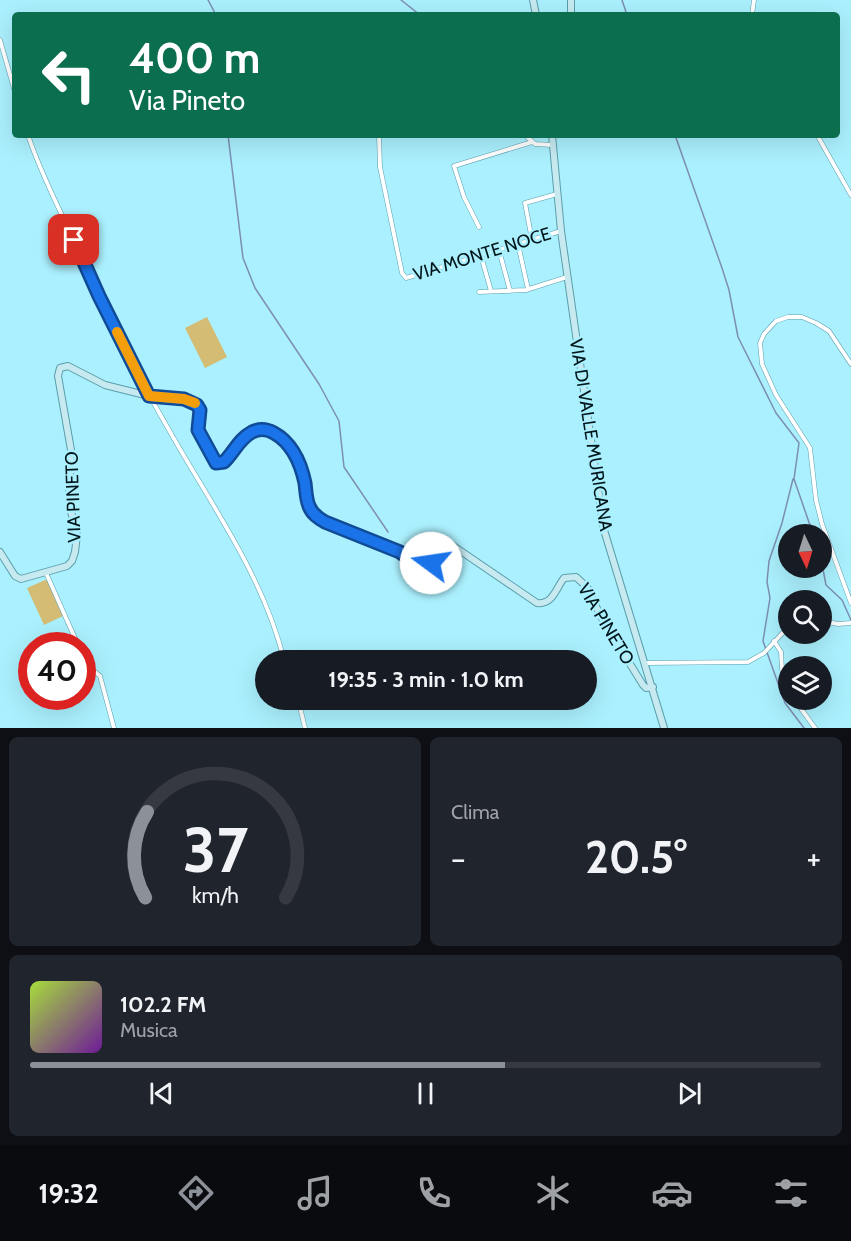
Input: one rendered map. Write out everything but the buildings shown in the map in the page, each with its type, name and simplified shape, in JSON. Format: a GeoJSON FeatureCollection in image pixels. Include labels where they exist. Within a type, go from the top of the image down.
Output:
{"type":"FeatureCollection","features":[{"type":"Feature","properties":{"kind":"street"},"geometry":{"type":"LineString","coordinates":[[0,40],[12,82]]}},
{"type":"Feature","properties":{"kind":"street"},"geometry":{"type":"LineString","coordinates":[[29,138],[99,296],[149,396],[234,538],[270,616],[281,650]]}},
{"type":"Feature","properties":{"kind":"street","name":"VIA MONTE NOCE"},"geometry":{"type":"LineString","coordinates":[[379,138],[380,165],[404,277],[411,278],[561,231]]}},
{"type":"Feature","properties":{"kind":"street"},"geometry":{"type":"LineString","coordinates":[[528,138],[532,142]]}},
{"type":"Feature","properties":{"kind":"street","name":"VIA DI VALLE MURICANA"},"geometry":{"type":"LineString","coordinates":[[552,138],[567,277],[604,530],[664,728]]}},
{"type":"Feature","properties":{"kind":"street"},"geometry":{"type":"LineString","coordinates":[[819,138],[851,195]]}},
{"type":"Feature","properties":{"kind":"street"},"geometry":{"type":"LineString","coordinates":[[479,227],[464,197],[454,166],[532,142],[553,145]]}},
{"type":"Feature","properties":{"kind":"street"},"geometry":{"type":"LineString","coordinates":[[532,240],[525,203],[557,194]]}},
{"type":"Feature","properties":{"kind":"street"},"geometry":{"type":"LineString","coordinates":[[518,244],[528,289]]}},
{"type":"Feature","properties":{"kind":"street"},"geometry":{"type":"LineString","coordinates":[[499,250],[510,291]]}},
{"type":"Feature","properties":{"kind":"street"},"geometry":{"type":"LineString","coordinates":[[481,256],[491,291]]}},
{"type":"Feature","properties":{"kind":"street"},"geometry":{"type":"LineString","coordinates":[[478,292],[528,289],[567,277]]}},
{"type":"Feature","properties":{"kind":"street"},"geometry":{"type":"LineString","coordinates":[[851,364],[829,331],[803,317],[790,317],[777,321],[764,334],[760,343],[762,364],[776,395],[810,448],[816,500],[822,524],[851,603]]}},
{"type":"Feature","properties":{"kind":"street","name":"VIA PINETO"},"geometry":{"type":"LineString","coordinates":[[0,552],[18,578],[26,579],[71,563],[77,537],[70,507],[72,450],[58,378],[59,369],[64,366],[71,367],[99,383],[149,396],[184,399],[196,404],[200,410],[198,430],[217,463],[226,460],[239,442],[254,430],[264,429],[276,434],[290,447],[297,459],[308,502],[316,517],[403,553],[420,567],[426,568],[431,564],[429,543],[436,537],[448,542],[532,601],[540,604],[545,604],[550,600],[564,578],[572,576],[579,579],[589,590],[600,615],[643,685],[646,688],[653,687]]}},
{"type":"Feature","properties":{"kind":"street"},"geometry":{"type":"LineString","coordinates":[[46,573],[72,632]]}},
{"type":"Feature","properties":{"kind":"street"},"geometry":{"type":"LineString","coordinates":[[832,623],[851,622]]}},
{"type":"Feature","properties":{"kind":"street"},"geometry":{"type":"LineString","coordinates":[[645,663],[748,662],[757,658],[778,637]]}},
{"type":"Feature","properties":{"kind":"street"},"geometry":{"type":"LineString","coordinates":[[774,641],[781,656]]}},
{"type":"Feature","properties":{"kind":"street"},"geometry":{"type":"LineString","coordinates":[[96,673],[100,676],[114,728]]}},
{"type":"Feature","properties":{"kind":"street"},"geometry":{"type":"LineString","coordinates":[[301,710],[305,728]]}},
{"type":"Feature","properties":{"kind":"street"},"geometry":{"type":"LineString","coordinates":[[802,710],[815,728]]}},
{"type":"Feature","properties":{"kind":"shaded area"},"geometry":{"type":"Polygon","coordinates":[[[207,317],[227,357],[205,368],[185,328],[207,317]]]}},
{"type":"Feature","properties":{"kind":"shaded area"},"geometry":{"type":"Polygon","coordinates":[[[48,580],[63,616],[44,625],[27,588],[48,580]]]}},
{"type":"Feature","properties":{"kind":"waterway"},"geometry":{"type":"LineString","coordinates":[[208,0],[214,12]]}},
{"type":"Feature","properties":{"kind":"waterway"},"geometry":{"type":"LineString","coordinates":[[401,0],[416,12]]}},
{"type":"Feature","properties":{"kind":"waterway"},"geometry":{"type":"LineString","coordinates":[[622,0],[626,12]]}},
{"type":"Feature","properties":{"kind":"waterway"},"geometry":{"type":"LineString","coordinates":[[228,138],[243,258],[255,288],[319,384],[339,421],[344,467],[388,532]]}},
{"type":"Feature","properties":{"kind":"waterway"},"geometry":{"type":"LineString","coordinates":[[676,138],[729,290],[738,337],[776,413],[799,443],[794,479],[810,524]]}},
{"type":"Feature","properties":{"kind":"waterway"},"geometry":{"type":"LineString","coordinates":[[793,479],[782,523],[769,561],[767,582],[770,598],[763,641],[785,703],[804,728]]}},
{"type":"Feature","properties":{"kind":"waterway"},"geometry":{"type":"LineString","coordinates":[[825,578],[826,585],[842,600],[851,620]]}},
{"type":"Feature","properties":{"kind":"slow traffic"},"geometry":{"type":"LineString","coordinates":[[117,332],[149,396],[184,399],[195,403]]}},
{"type":"Feature","properties":{"kind":"route"},"geometry":{"type":"LineString","coordinates":[[74,240],[149,396],[184,399],[197,405],[200,410],[198,430],[216,463],[224,462],[239,442],[254,430],[271,431],[291,448],[296,456],[308,502],[316,517],[403,553],[417,566],[427,568],[431,563]]}}]}
